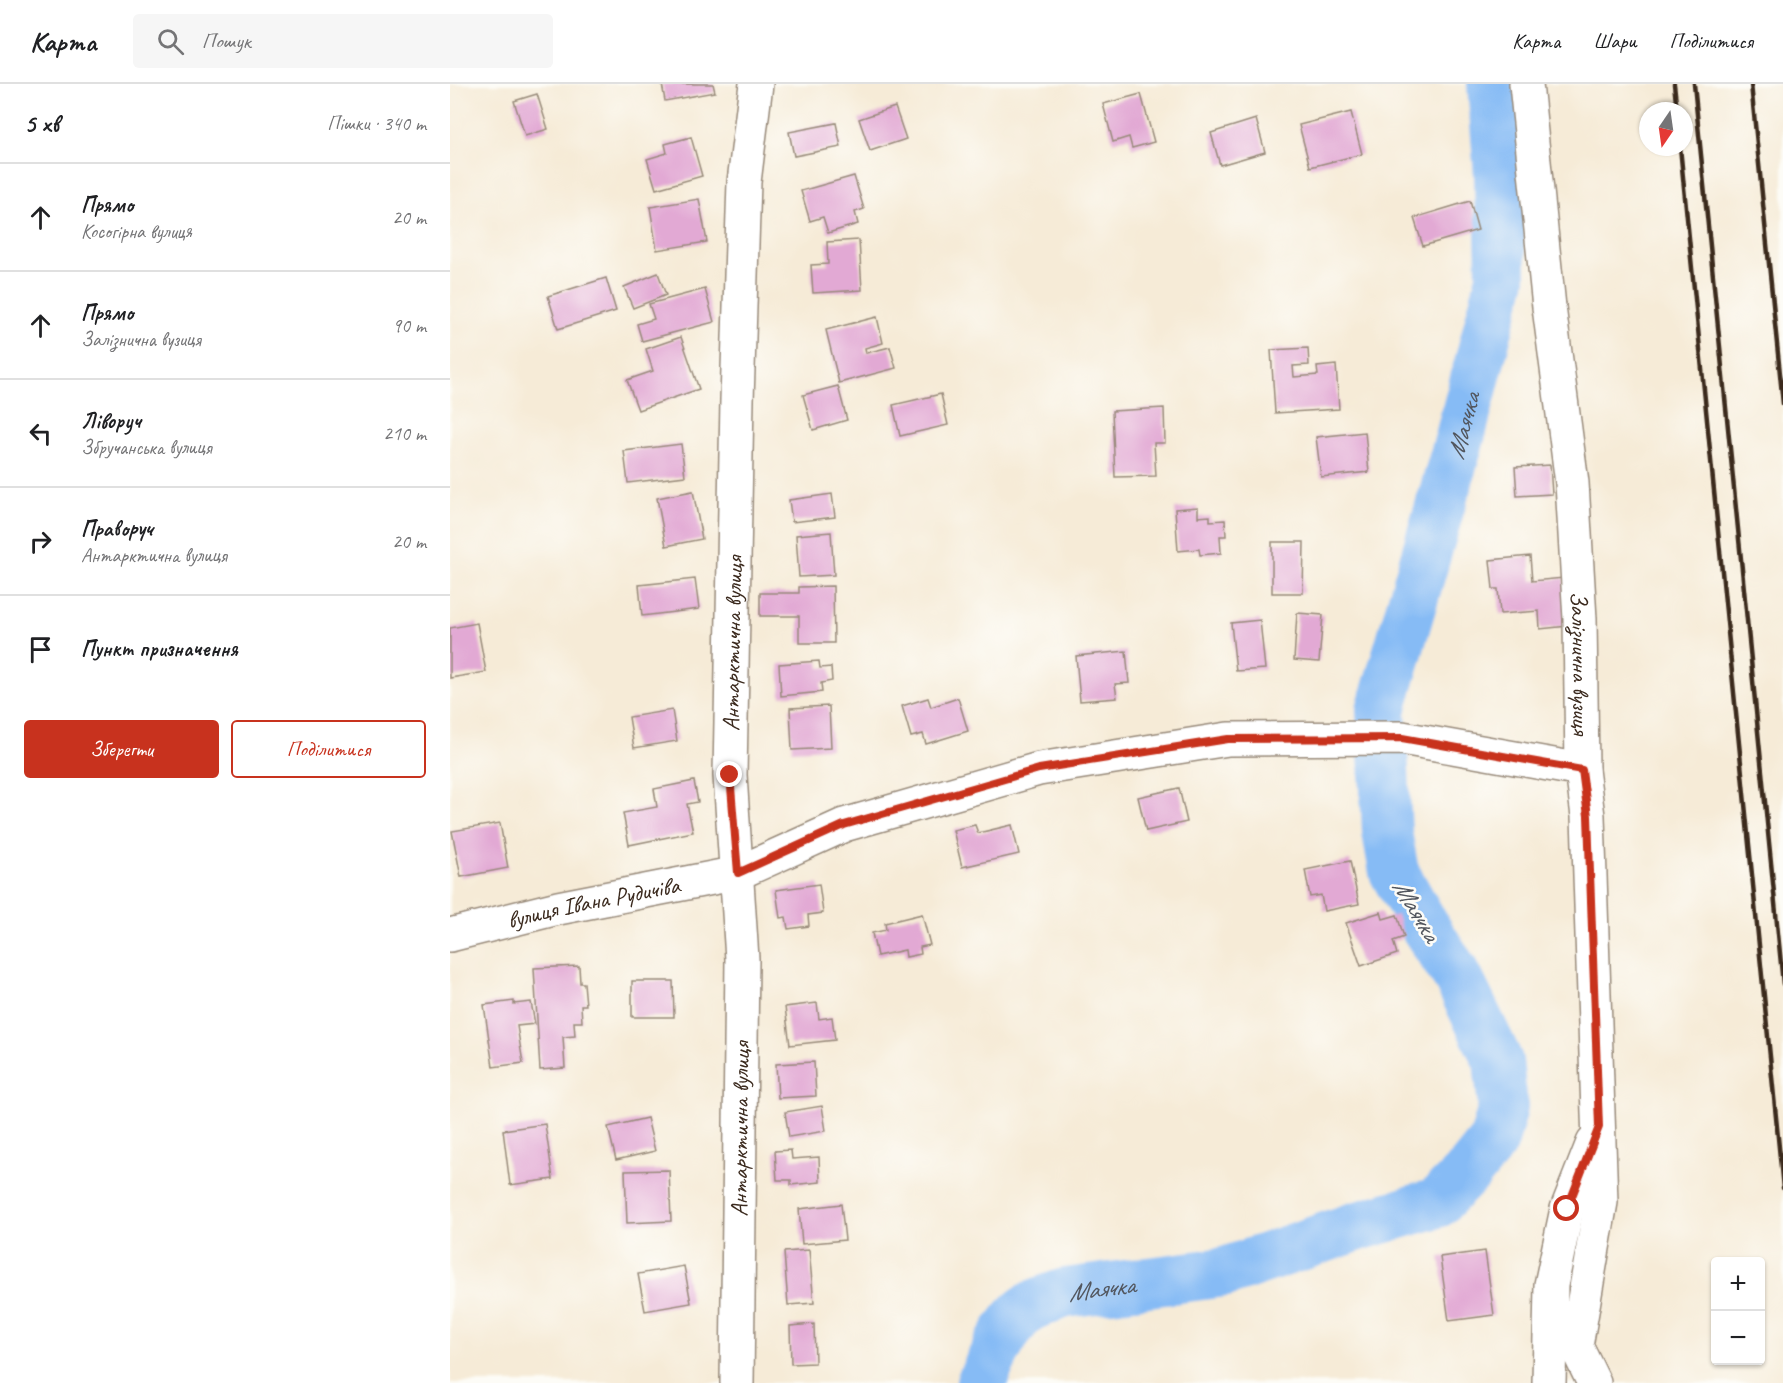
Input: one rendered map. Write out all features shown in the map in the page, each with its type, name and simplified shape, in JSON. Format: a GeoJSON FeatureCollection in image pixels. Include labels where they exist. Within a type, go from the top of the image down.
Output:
{"type":"FeatureCollection","features":[{"type":"Feature","properties":{"kind":"street","name":"Антарктична вулиця"},"geometry":{"type":"LineString","coordinates":[[737,1383],[742,959],[730,775],[736,399],[744,182],[756,84]]}},
{"type":"Feature","properties":{"kind":"street","name":"Залізнична вузиця"},"geometry":{"type":"LineString","coordinates":[[1526,84],[1549,307],[1572,483],[1580,620],[1582,770],[1588,816],[1601,1202],[1576,1346],[1594,1383]]}},
{"type":"Feature","properties":{"kind":"street","name":"вулиця Івана Рудичіва"},"geometry":{"type":"LineString","coordinates":[[450,935],[558,908],[738,873],[844,825],[1039,769],[1228,739],[1402,738],[1582,770]]}},
{"type":"Feature","properties":{"kind":"street"},"geometry":{"type":"LineString","coordinates":[[1549,1383],[1551,1285],[1567,1209],[1599,1127]]}},
{"type":"Feature","properties":{"kind":"building"},"geometry":{"type":"Polygon","coordinates":[[[662,84],[713,84],[715,92],[665,101],[662,84]]]}},
{"type":"Feature","properties":{"kind":"building"},"geometry":{"type":"Polygon","coordinates":[[[537,94],[548,129],[525,136],[514,101],[537,94]]]}},
{"type":"Feature","properties":{"kind":"building"},"geometry":{"type":"Polygon","coordinates":[[[1141,94],[1154,142],[1132,148],[1129,137],[1113,142],[1103,104],[1141,94]]]}},
{"type":"Feature","properties":{"kind":"building"},"geometry":{"type":"Polygon","coordinates":[[[895,107],[906,139],[870,151],[859,119],[895,107]]]}},
{"type":"Feature","properties":{"kind":"building"},"geometry":{"type":"Polygon","coordinates":[[[1351,112],[1362,154],[1310,167],[1299,125],[1351,112]]]}},
{"type":"Feature","properties":{"kind":"building"},"geometry":{"type":"Polygon","coordinates":[[[1256,119],[1265,152],[1220,165],[1211,133],[1256,119]]]}},
{"type":"Feature","properties":{"kind":"building"},"geometry":{"type":"Polygon","coordinates":[[[836,123],[841,147],[794,156],[789,132],[836,123]]]}},
{"type":"Feature","properties":{"kind":"building"},"geometry":{"type":"Polygon","coordinates":[[[691,137],[702,176],[656,189],[647,159],[667,153],[665,144],[691,137]]]}},
{"type":"Feature","properties":{"kind":"building"},"geometry":{"type":"Polygon","coordinates":[[[854,176],[864,209],[855,212],[858,224],[828,233],[823,217],[810,221],[801,191],[854,176]]]}},
{"type":"Feature","properties":{"kind":"building"},"geometry":{"type":"Polygon","coordinates":[[[699,199],[707,242],[657,250],[650,207],[699,199]]]}},
{"type":"Feature","properties":{"kind":"building"},"geometry":{"type":"Polygon","coordinates":[[[1470,201],[1478,230],[1423,246],[1414,218],[1470,201]]]}},
{"type":"Feature","properties":{"kind":"building"},"geometry":{"type":"Polygon","coordinates":[[[859,240],[862,290],[813,293],[811,265],[828,264],[827,242],[859,240]]]}},
{"type":"Feature","properties":{"kind":"building"},"geometry":{"type":"Polygon","coordinates":[[[658,273],[666,295],[633,308],[624,287],[658,273]]]}},
{"type":"Feature","properties":{"kind":"building"},"geometry":{"type":"Polygon","coordinates":[[[606,278],[616,311],[558,329],[548,296],[606,278]]]}},
{"type":"Feature","properties":{"kind":"building"},"geometry":{"type":"Polygon","coordinates":[[[705,289],[714,322],[642,341],[637,324],[654,319],[649,304],[705,289]]]}},
{"type":"Feature","properties":{"kind":"building"},"geometry":{"type":"Polygon","coordinates":[[[877,317],[883,343],[865,348],[866,353],[890,347],[896,368],[839,383],[826,330],[877,317]]]}},
{"type":"Feature","properties":{"kind":"building"},"geometry":{"type":"Polygon","coordinates":[[[681,337],[699,389],[638,410],[627,380],[653,371],[646,349],[681,337]]]}},
{"type":"Feature","properties":{"kind":"building"},"geometry":{"type":"Polygon","coordinates":[[[1308,348],[1309,365],[1293,366],[1294,377],[1318,375],[1317,367],[1336,365],[1339,409],[1275,413],[1271,350],[1308,348]]]}},
{"type":"Feature","properties":{"kind":"building"},"geometry":{"type":"Polygon","coordinates":[[[838,386],[847,420],[813,430],[803,395],[838,386]]]}},
{"type":"Feature","properties":{"kind":"building"},"geometry":{"type":"Polygon","coordinates":[[[941,394],[948,425],[900,436],[893,405],[941,394]]]}},
{"type":"Feature","properties":{"kind":"building"},"geometry":{"type":"Polygon","coordinates":[[[1164,408],[1165,443],[1154,443],[1156,476],[1115,477],[1112,411],[1164,408]]]}},
{"type":"Feature","properties":{"kind":"building"},"geometry":{"type":"Polygon","coordinates":[[[1365,432],[1369,472],[1321,477],[1316,437],[1365,432]]]}},
{"type":"Feature","properties":{"kind":"building"},"geometry":{"type":"Polygon","coordinates":[[[681,444],[685,476],[628,483],[624,451],[681,444]]]}},
{"type":"Feature","properties":{"kind":"building"},"geometry":{"type":"Polygon","coordinates":[[[1550,465],[1552,494],[1517,496],[1515,467],[1550,465]]]}},
{"type":"Feature","properties":{"kind":"building"},"geometry":{"type":"Polygon","coordinates":[[[693,491],[702,539],[666,546],[657,498],[693,491]]]}},
{"type":"Feature","properties":{"kind":"building"},"geometry":{"type":"Polygon","coordinates":[[[832,494],[835,517],[792,522],[789,500],[832,494]]]}},
{"type":"Feature","properties":{"kind":"building"},"geometry":{"type":"Polygon","coordinates":[[[1198,507],[1198,517],[1210,516],[1210,521],[1225,520],[1226,536],[1220,536],[1221,553],[1200,555],[1199,549],[1178,551],[1175,509],[1198,507]]]}},
{"type":"Feature","properties":{"kind":"building"},"geometry":{"type":"Polygon","coordinates":[[[831,532],[834,575],[799,577],[796,535],[831,532]]]}},
{"type":"Feature","properties":{"kind":"building"},"geometry":{"type":"Polygon","coordinates":[[[1272,542],[1304,542],[1303,593],[1272,593],[1272,542]]]}},
{"type":"Feature","properties":{"kind":"building"},"geometry":{"type":"Polygon","coordinates":[[[1530,556],[1532,581],[1564,578],[1568,626],[1540,629],[1539,611],[1500,614],[1498,589],[1493,589],[1490,560],[1530,556]]]}},
{"type":"Feature","properties":{"kind":"building"},"geometry":{"type":"Polygon","coordinates":[[[695,579],[699,609],[642,616],[639,585],[695,579]]]}},
{"type":"Feature","properties":{"kind":"building"},"geometry":{"type":"Polygon","coordinates":[[[833,586],[834,643],[799,643],[799,616],[760,616],[760,593],[799,593],[799,587],[833,586]]]}},
{"type":"Feature","properties":{"kind":"building"},"geometry":{"type":"Polygon","coordinates":[[[1297,613],[1323,615],[1319,662],[1294,660],[1297,613]]]}},
{"type":"Feature","properties":{"kind":"building"},"geometry":{"type":"Polygon","coordinates":[[[1260,620],[1265,669],[1236,671],[1231,623],[1260,620]]]}},
{"type":"Feature","properties":{"kind":"building"},"geometry":{"type":"Polygon","coordinates":[[[477,623],[486,672],[450,678],[450,628],[477,623]]]}},
{"type":"Feature","properties":{"kind":"building"},"geometry":{"type":"Polygon","coordinates":[[[1126,651],[1129,683],[1115,684],[1117,698],[1080,701],[1076,656],[1126,651]]]}},
{"type":"Feature","properties":{"kind":"building"},"geometry":{"type":"Polygon","coordinates":[[[819,661],[820,668],[831,667],[832,681],[821,683],[822,692],[781,696],[779,664],[819,661]]]}},
{"type":"Feature","properties":{"kind":"building"},"geometry":{"type":"Polygon","coordinates":[[[928,698],[931,707],[958,698],[968,731],[926,744],[923,734],[911,737],[902,706],[928,698]]]}},
{"type":"Feature","properties":{"kind":"building"},"geometry":{"type":"Polygon","coordinates":[[[829,706],[831,748],[792,750],[790,708],[829,706]]]}},
{"type":"Feature","properties":{"kind":"building"},"geometry":{"type":"Polygon","coordinates":[[[672,710],[677,741],[634,748],[629,717],[672,710]]]}},
{"type":"Feature","properties":{"kind":"building"},"geometry":{"type":"Polygon","coordinates":[[[694,781],[698,802],[687,804],[693,832],[629,845],[623,813],[657,807],[654,789],[694,781]]]}},
{"type":"Feature","properties":{"kind":"building"},"geometry":{"type":"Polygon","coordinates":[[[1179,788],[1187,822],[1146,831],[1138,797],[1179,788]]]}},
{"type":"Feature","properties":{"kind":"building"},"geometry":{"type":"Polygon","coordinates":[[[500,823],[508,868],[461,877],[452,831],[500,823]]]}},
{"type":"Feature","properties":{"kind":"building"},"geometry":{"type":"Polygon","coordinates":[[[975,825],[978,833],[1012,825],[1019,854],[962,867],[953,830],[975,825]]]}},
{"type":"Feature","properties":{"kind":"building"},"geometry":{"type":"Polygon","coordinates":[[[1350,861],[1359,904],[1324,911],[1321,895],[1310,897],[1305,870],[1350,861]]]}},
{"type":"Feature","properties":{"kind":"building"},"geometry":{"type":"Polygon","coordinates":[[[819,884],[823,913],[808,915],[809,926],[788,929],[786,917],[780,918],[776,890],[819,884]]]}},
{"type":"Feature","properties":{"kind":"building"},"geometry":{"type":"Polygon","coordinates":[[[1381,912],[1383,919],[1397,915],[1404,937],[1393,941],[1397,954],[1361,966],[1346,923],[1381,912]]]}},
{"type":"Feature","properties":{"kind":"building"},"geometry":{"type":"Polygon","coordinates":[[[922,914],[930,945],[920,947],[921,954],[906,957],[905,950],[877,956],[872,933],[886,930],[885,923],[922,914]]]}},
{"type":"Feature","properties":{"kind":"building"},"geometry":{"type":"Polygon","coordinates":[[[579,966],[580,983],[584,983],[586,1005],[581,1005],[582,1022],[574,1022],[575,1036],[563,1037],[565,1068],[540,1070],[534,968],[579,966]]]}},
{"type":"Feature","properties":{"kind":"building"},"geometry":{"type":"Polygon","coordinates":[[[632,981],[673,981],[674,1017],[632,1017],[632,981]]]}},
{"type":"Feature","properties":{"kind":"building"},"geometry":{"type":"Polygon","coordinates":[[[514,1001],[514,1004],[531,1002],[535,1024],[517,1026],[523,1063],[493,1067],[484,1005],[514,1001]]]}},
{"type":"Feature","properties":{"kind":"building"},"geometry":{"type":"Polygon","coordinates":[[[817,1003],[819,1019],[832,1017],[835,1040],[790,1045],[785,1007],[817,1003]]]}},
{"type":"Feature","properties":{"kind":"building"},"geometry":{"type":"Polygon","coordinates":[[[814,1062],[816,1096],[778,1098],[776,1064],[814,1062]]]}},
{"type":"Feature","properties":{"kind":"building"},"geometry":{"type":"Polygon","coordinates":[[[822,1106],[826,1131],[789,1137],[785,1112],[822,1106]]]}},
{"type":"Feature","properties":{"kind":"building"},"geometry":{"type":"Polygon","coordinates":[[[647,1118],[655,1151],[616,1160],[608,1127],[647,1118]]]}},
{"type":"Feature","properties":{"kind":"building"},"geometry":{"type":"Polygon","coordinates":[[[545,1124],[553,1179],[510,1185],[503,1130],[545,1124]]]}},
{"type":"Feature","properties":{"kind":"building"},"geometry":{"type":"Polygon","coordinates":[[[791,1150],[792,1159],[819,1157],[820,1182],[791,1185],[791,1180],[777,1180],[775,1151],[791,1150]]]}},
{"type":"Feature","properties":{"kind":"building"},"geometry":{"type":"Polygon","coordinates":[[[669,1170],[671,1221],[627,1223],[625,1171],[669,1170]]]}},
{"type":"Feature","properties":{"kind":"building"},"geometry":{"type":"Polygon","coordinates":[[[841,1204],[845,1240],[802,1244],[799,1209],[841,1204]]]}},
{"type":"Feature","properties":{"kind":"building"},"geometry":{"type":"Polygon","coordinates":[[[809,1250],[814,1303],[788,1305],[784,1252],[809,1250]]]}},
{"type":"Feature","properties":{"kind":"building"},"geometry":{"type":"Polygon","coordinates":[[[1485,1251],[1494,1315],[1449,1321],[1440,1257],[1485,1251]]]}},
{"type":"Feature","properties":{"kind":"building"},"geometry":{"type":"Polygon","coordinates":[[[684,1266],[691,1303],[645,1311],[638,1274],[684,1266]]]}},
{"type":"Feature","properties":{"kind":"building"},"geometry":{"type":"Polygon","coordinates":[[[814,1324],[815,1363],[791,1364],[790,1326],[814,1324]]]}},
{"type":"Feature","properties":{"kind":"waterway","name":"Маячка"},"geometry":{"type":"LineString","coordinates":[[981,1383],[998,1346],[1015,1320],[1026,1309],[1065,1293],[1225,1272],[1358,1226],[1437,1203],[1469,1171],[1494,1140],[1503,1107],[1498,1061],[1458,978],[1425,927],[1394,872],[1387,832],[1381,710],[1459,441],[1501,278],[1499,176],[1492,84]]}},
{"type":"Feature","properties":{"kind":"railway"},"geometry":{"type":"LineString","coordinates":[[1674,84],[1676,102]]}},
{"type":"Feature","properties":{"kind":"railway"},"geometry":{"type":"LineString","coordinates":[[1694,84],[1783,984]]}},
{"type":"Feature","properties":{"kind":"railway"},"geometry":{"type":"LineString","coordinates":[[1751,84],[1783,404]]}},
{"type":"Feature","properties":{"kind":"railway"},"geometry":{"type":"LineString","coordinates":[[1681,156],[1783,1188]]}},
{"type":"Feature","properties":{"kind":"route"},"geometry":{"type":"LineString","coordinates":[[730,775],[738,873],[844,825],[1039,769],[1228,739],[1402,738],[1582,770],[1588,816],[1599,1127],[1567,1209]]}}]}
